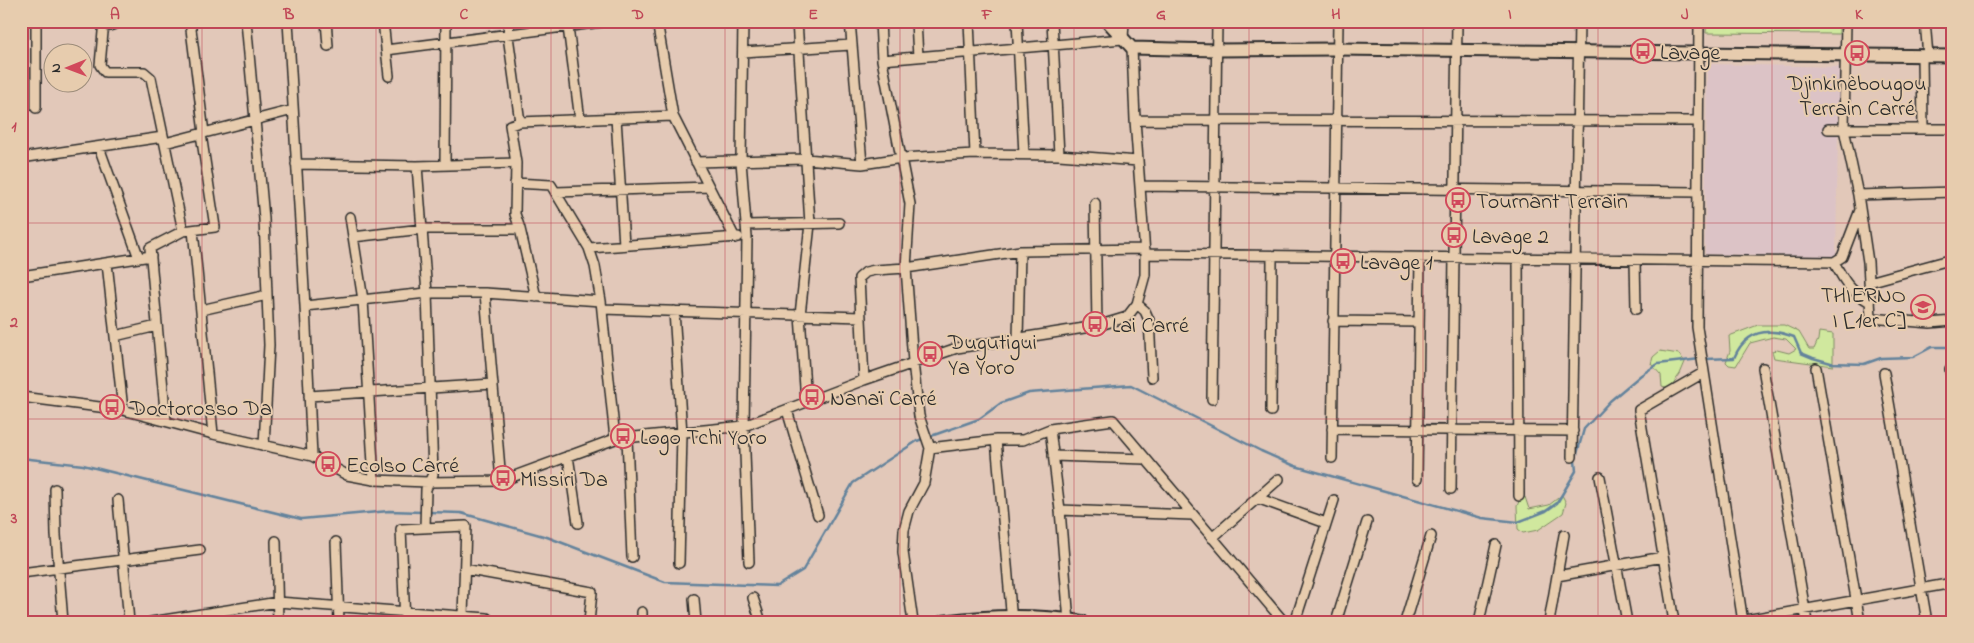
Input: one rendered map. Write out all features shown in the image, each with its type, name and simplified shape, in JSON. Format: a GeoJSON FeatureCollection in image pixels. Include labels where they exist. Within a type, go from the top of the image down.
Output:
{"type":"FeatureCollection","features":[{"type":"Feature","properties":{"kind":"main road"},"geometry":{"type":"LineString","coordinates":[[943,622],[979,617],[1082,622]]}},
{"type":"Feature","properties":{"kind":"street"},"geometry":{"type":"LineString","coordinates":[[36,21],[36,108]]}},
{"type":"Feature","properties":{"kind":"street"},"geometry":{"type":"LineString","coordinates":[[124,21],[103,25],[100,65],[105,72],[144,72],[151,78],[183,231]]}},
{"type":"Feature","properties":{"kind":"street"},"geometry":{"type":"LineString","coordinates":[[166,421],[150,248],[183,231],[215,228],[190,21]]}},
{"type":"Feature","properties":{"kind":"street"},"geometry":{"type":"LineString","coordinates":[[246,21],[264,219],[269,344],[264,446]]}},
{"type":"Feature","properties":{"kind":"street"},"geometry":{"type":"LineString","coordinates":[[288,21],[312,456]]}},
{"type":"Feature","properties":{"kind":"street"},"geometry":{"type":"LineString","coordinates":[[326,21],[328,46]]}},
{"type":"Feature","properties":{"kind":"street"},"geometry":{"type":"LineString","coordinates":[[383,21],[389,76]]}},
{"type":"Feature","properties":{"kind":"street"},"geometry":{"type":"LineString","coordinates":[[445,165],[446,21]]}},
{"type":"Feature","properties":{"kind":"street"},"geometry":{"type":"LineString","coordinates":[[509,21],[508,36],[520,122]]}},
{"type":"Feature","properties":{"kind":"street"},"geometry":{"type":"LineString","coordinates":[[386,50],[508,36],[610,21]]}},
{"type":"Feature","properties":{"kind":"street"},"geometry":{"type":"LineString","coordinates":[[657,21],[673,116],[735,238]]}},
{"type":"Feature","properties":{"kind":"street"},"geometry":{"type":"LineString","coordinates":[[743,21],[741,161],[747,237],[744,426],[749,562]]}},
{"type":"Feature","properties":{"kind":"street"},"geometry":{"type":"LineString","coordinates":[[797,21],[810,224],[800,315],[806,402]]}},
{"type":"Feature","properties":{"kind":"street"},"geometry":{"type":"LineString","coordinates":[[850,21],[862,164]]}},
{"type":"Feature","properties":{"kind":"street"},"geometry":{"type":"LineString","coordinates":[[880,21],[882,60],[910,204],[906,268],[913,362],[919,416],[930,448],[924,483],[909,511],[904,530],[903,552],[913,622]]}},
{"type":"Feature","properties":{"kind":"street"},"geometry":{"type":"LineString","coordinates":[[916,21],[918,57]]}},
{"type":"Feature","properties":{"kind":"street"},"geometry":{"type":"LineString","coordinates":[[969,21],[975,154]]}},
{"type":"Feature","properties":{"kind":"street"},"geometry":{"type":"LineString","coordinates":[[1017,21],[1024,154]]}},
{"type":"Feature","properties":{"kind":"street"},"geometry":{"type":"LineString","coordinates":[[1052,21],[1055,45],[1059,155]]}},
{"type":"Feature","properties":{"kind":"street"},"geometry":{"type":"LineString","coordinates":[[21,397],[123,410],[213,434],[312,456],[347,476],[374,480],[428,482],[501,481],[615,439],[682,434],[744,426],[913,362],[957,348],[1097,326],[1127,316],[1137,304],[1144,275],[1145,252],[1135,120],[1132,48],[1107,21]]}},
{"type":"Feature","properties":{"kind":"street"},"geometry":{"type":"LineString","coordinates":[[1123,39],[1124,21]]}},
{"type":"Feature","properties":{"kind":"street"},"geometry":{"type":"LineString","coordinates":[[1212,399],[1217,21]]}},
{"type":"Feature","properties":{"kind":"street"},"geometry":{"type":"LineString","coordinates":[[1332,458],[1338,21]]}},
{"type":"Feature","properties":{"kind":"street"},"geometry":{"type":"LineString","coordinates":[[1451,488],[1458,21]]}},
{"type":"Feature","properties":{"kind":"street"},"geometry":{"type":"LineString","coordinates":[[1572,457],[1578,21]]}},
{"type":"Feature","properties":{"kind":"street"},"geometry":{"type":"LineString","coordinates":[[1699,21],[1696,327],[1740,621],[1953,583]]}},
{"type":"Feature","properties":{"kind":"street"},"geometry":{"type":"LineString","coordinates":[[1846,21],[1844,129],[1858,195],[1869,282],[1871,318],[1930,323],[1953,321]]}},
{"type":"Feature","properties":{"kind":"street"},"geometry":{"type":"LineString","coordinates":[[1923,129],[1925,21]]}},
{"type":"Feature","properties":{"kind":"street"},"geometry":{"type":"LineString","coordinates":[[568,27],[580,120]]}},
{"type":"Feature","properties":{"kind":"street"},"geometry":{"type":"LineString","coordinates":[[882,60],[1123,39]]}},
{"type":"Feature","properties":{"kind":"street"},"geometry":{"type":"LineString","coordinates":[[743,52],[851,45]]}},
{"type":"Feature","properties":{"kind":"street"},"geometry":{"type":"LineString","coordinates":[[1132,48],[1953,56]]}},
{"type":"Feature","properties":{"kind":"street"},"geometry":{"type":"LineString","coordinates":[[21,158],[164,140],[203,133],[293,110]]}},
{"type":"Feature","properties":{"kind":"street"},"geometry":{"type":"LineString","coordinates":[[536,296],[515,214],[516,163],[510,125],[520,122],[673,116]]}},
{"type":"Feature","properties":{"kind":"street"},"geometry":{"type":"LineString","coordinates":[[616,118],[624,246]]}},
{"type":"Feature","properties":{"kind":"street"},"geometry":{"type":"LineString","coordinates":[[1135,120],[1698,121]]}},
{"type":"Feature","properties":{"kind":"street"},"geometry":{"type":"LineString","coordinates":[[1828,129],[1953,129]]}},
{"type":"Feature","properties":{"kind":"street"},"geometry":{"type":"LineString","coordinates":[[99,147],[139,258]]}},
{"type":"Feature","properties":{"kind":"street"},"geometry":{"type":"LineString","coordinates":[[696,162],[806,159],[862,164],[902,158],[975,154],[1059,155],[1138,161]]}},
{"type":"Feature","properties":{"kind":"street"},"geometry":{"type":"LineString","coordinates":[[296,164],[417,166],[516,163]]}},
{"type":"Feature","properties":{"kind":"street"},"geometry":{"type":"LineString","coordinates":[[417,166],[426,294],[433,474],[428,482],[425,525]]}},
{"type":"Feature","properties":{"kind":"street"},"geometry":{"type":"LineString","coordinates":[[515,183],[551,185],[589,248],[595,266],[601,305],[615,439]]}},
{"type":"Feature","properties":{"kind":"street"},"geometry":{"type":"LineString","coordinates":[[1140,186],[1698,192]]}},
{"type":"Feature","properties":{"kind":"street"},"geometry":{"type":"LineString","coordinates":[[556,192],[709,187]]}},
{"type":"Feature","properties":{"kind":"street"},"geometry":{"type":"LineString","coordinates":[[1858,195],[1953,192]]}},
{"type":"Feature","properties":{"kind":"street"},"geometry":{"type":"LineString","coordinates":[[1095,203],[1097,326]]}},
{"type":"Feature","properties":{"kind":"street"},"geometry":{"type":"LineString","coordinates":[[864,380],[859,278],[866,272],[875,270],[906,268],[1020,251],[1096,250],[1272,256],[1834,262],[1842,257],[1848,246],[1860,210]]}},
{"type":"Feature","properties":{"kind":"street"},"geometry":{"type":"LineString","coordinates":[[350,217],[363,300],[374,480]]}},
{"type":"Feature","properties":{"kind":"street"},"geometry":{"type":"LineString","coordinates":[[746,225],[839,223]]}},
{"type":"Feature","properties":{"kind":"street"},"geometry":{"type":"LineString","coordinates":[[353,237],[422,229],[520,229]]}},
{"type":"Feature","properties":{"kind":"street"},"geometry":{"type":"LineString","coordinates":[[193,230],[213,434]]}},
{"type":"Feature","properties":{"kind":"street"},"geometry":{"type":"LineString","coordinates":[[589,248],[747,237]]}},
{"type":"Feature","properties":{"kind":"street"},"geometry":{"type":"LineString","coordinates":[[1018,339],[1020,251]]}},
{"type":"Feature","properties":{"kind":"street"},"geometry":{"type":"LineString","coordinates":[[28,275],[151,256]]}},
{"type":"Feature","properties":{"kind":"street"},"geometry":{"type":"LineString","coordinates":[[1271,411],[1272,256]]}},
{"type":"Feature","properties":{"kind":"street"},"geometry":{"type":"LineString","coordinates":[[1417,478],[1420,258]]}},
{"type":"Feature","properties":{"kind":"street"},"geometry":{"type":"LineString","coordinates":[[1518,259],[1519,496]]}},
{"type":"Feature","properties":{"kind":"street"},"geometry":{"type":"LineString","coordinates":[[1869,282],[1953,259]]}},
{"type":"Feature","properties":{"kind":"street"},"geometry":{"type":"LineString","coordinates":[[1635,260],[1636,309]]}},
{"type":"Feature","properties":{"kind":"street"},"geometry":{"type":"LineString","coordinates":[[1834,262],[1845,284],[1870,302]]}},
{"type":"Feature","properties":{"kind":"street"},"geometry":{"type":"LineString","coordinates":[[107,263],[123,410]]}},
{"type":"Feature","properties":{"kind":"street"},"geometry":{"type":"LineString","coordinates":[[305,306],[426,294],[485,293],[536,296],[601,305],[674,311],[861,317]]}},
{"type":"Feature","properties":{"kind":"street"},"geometry":{"type":"LineString","coordinates":[[485,293],[501,481]]}},
{"type":"Feature","properties":{"kind":"street"},"geometry":{"type":"LineString","coordinates":[[201,310],[267,295]]}},
{"type":"Feature","properties":{"kind":"street"},"geometry":{"type":"LineString","coordinates":[[1137,304],[1144,311],[1148,320],[1152,377]]}},
{"type":"Feature","properties":{"kind":"street"},"geometry":{"type":"LineString","coordinates":[[674,311],[682,434],[680,562]]}},
{"type":"Feature","properties":{"kind":"street"},"geometry":{"type":"LineString","coordinates":[[1333,321],[1419,322]]}},
{"type":"Feature","properties":{"kind":"street"},"geometry":{"type":"LineString","coordinates":[[115,336],[157,326]]}},
{"type":"Feature","properties":{"kind":"street"},"geometry":{"type":"LineString","coordinates":[[1763,368],[1807,622]]}},
{"type":"Feature","properties":{"kind":"street"},"geometry":{"type":"LineString","coordinates":[[1816,368],[1860,622]]}},
{"type":"Feature","properties":{"kind":"street"},"geometry":{"type":"LineString","coordinates":[[1950,369],[1953,387]]}},
{"type":"Feature","properties":{"kind":"street"},"geometry":{"type":"LineString","coordinates":[[1674,622],[1639,410],[1703,373]]}},
{"type":"Feature","properties":{"kind":"street"},"geometry":{"type":"LineString","coordinates":[[1884,373],[1927,622]]}},
{"type":"Feature","properties":{"kind":"street"},"geometry":{"type":"LineString","coordinates":[[309,396],[493,384]]}},
{"type":"Feature","properties":{"kind":"street"},"geometry":{"type":"LineString","coordinates":[[787,410],[818,515]]}},
{"type":"Feature","properties":{"kind":"street"},"geometry":{"type":"LineString","coordinates":[[930,448],[996,440],[1023,440],[1050,429],[1113,420],[1284,622]]}},
{"type":"Feature","properties":{"kind":"street"},"geometry":{"type":"LineString","coordinates":[[1050,429],[1060,510],[1069,621]]}},
{"type":"Feature","properties":{"kind":"street"},"geometry":{"type":"LineString","coordinates":[[1332,429],[1573,430]]}},
{"type":"Feature","properties":{"kind":"street"},"geometry":{"type":"LineString","coordinates":[[627,438],[632,556]]}},
{"type":"Feature","properties":{"kind":"street"},"geometry":{"type":"LineString","coordinates":[[996,440],[1012,619]]}},
{"type":"Feature","properties":{"kind":"street"},"geometry":{"type":"LineString","coordinates":[[568,456],[578,523]]}},
{"type":"Feature","properties":{"kind":"street"},"geometry":{"type":"LineString","coordinates":[[1054,456],[1145,459]]}},
{"type":"Feature","properties":{"kind":"street"},"geometry":{"type":"LineString","coordinates":[[1600,477],[1627,622]]}},
{"type":"Feature","properties":{"kind":"street"},"geometry":{"type":"LineString","coordinates":[[1212,538],[1279,479]]}},
{"type":"Feature","properties":{"kind":"street"},"geometry":{"type":"LineString","coordinates":[[55,489],[56,535],[64,622]]}},
{"type":"Feature","properties":{"kind":"street"},"geometry":{"type":"LineString","coordinates":[[1257,498],[1326,523]]}},
{"type":"Feature","properties":{"kind":"street"},"geometry":{"type":"LineString","coordinates":[[118,500],[129,622]]}},
{"type":"Feature","properties":{"kind":"street"},"geometry":{"type":"LineString","coordinates":[[1295,622],[1334,500]]}},
{"type":"Feature","properties":{"kind":"street"},"geometry":{"type":"LineString","coordinates":[[1060,510],[1192,515]]}},
{"type":"Feature","properties":{"kind":"street"},"geometry":{"type":"LineString","coordinates":[[1336,622],[1367,522]]}},
{"type":"Feature","properties":{"kind":"street"},"geometry":{"type":"LineString","coordinates":[[404,622],[401,529],[425,525],[466,526],[463,616]]}},
{"type":"Feature","properties":{"kind":"street"},"geometry":{"type":"LineString","coordinates":[[1549,622],[1564,535]]}},
{"type":"Feature","properties":{"kind":"street"},"geometry":{"type":"LineString","coordinates":[[1405,622],[1431,536]]}},
{"type":"Feature","properties":{"kind":"street"},"geometry":{"type":"LineString","coordinates":[[276,541],[278,622]]}},
{"type":"Feature","properties":{"kind":"street"},"geometry":{"type":"LineString","coordinates":[[336,542],[339,622]]}},
{"type":"Feature","properties":{"kind":"street"},"geometry":{"type":"LineString","coordinates":[[1479,622],[1496,544]]}},
{"type":"Feature","properties":{"kind":"street"},"geometry":{"type":"LineString","coordinates":[[21,573],[200,550]]}},
{"type":"Feature","properties":{"kind":"street"},"geometry":{"type":"LineString","coordinates":[[1557,576],[1663,557]]}},
{"type":"Feature","properties":{"kind":"street"},"geometry":{"type":"LineString","coordinates":[[464,569],[592,592],[589,622]]}},
{"type":"Feature","properties":{"kind":"street"},"geometry":{"type":"LineString","coordinates":[[754,598],[761,622]]}},
{"type":"Feature","properties":{"kind":"street"},"geometry":{"type":"LineString","coordinates":[[694,600],[696,622]]}},
{"type":"Feature","properties":{"kind":"street"},"geometry":{"type":"LineString","coordinates":[[152,622],[278,602],[487,618],[491,622]]}},
{"type":"Feature","properties":{"kind":"shaded area"},"geometry":{"type":"Polygon","coordinates":[[[1707,64],[1839,67],[1836,256],[1705,254],[1707,64]]]}},
{"type":"Feature","properties":{"kind":"green space"},"geometry":{"type":"Polygon","coordinates":[[[1707,21],[1839,21],[1839,34],[1706,33],[1707,21]]]}},
{"type":"Feature","properties":{"kind":"green space"},"geometry":{"type":"Polygon","coordinates":[[[1758,325],[1784,325],[1799,332],[1809,349],[1814,349],[1819,332],[1833,334],[1833,366],[1774,358],[1772,351],[1777,350],[1789,353],[1796,349],[1786,339],[1773,337],[1750,343],[1736,366],[1729,365],[1726,362],[1730,351],[1729,336],[1758,325]]]}},
{"type":"Feature","properties":{"kind":"green space"},"geometry":{"type":"Polygon","coordinates":[[[1660,351],[1679,354],[1685,362],[1680,374],[1669,389],[1662,387],[1661,375],[1651,364],[1653,357],[1660,351]]]}},
{"type":"Feature","properties":{"kind":"green space"},"geometry":{"type":"Polygon","coordinates":[[[1562,495],[1566,503],[1563,513],[1538,530],[1523,533],[1518,529],[1517,506],[1520,499],[1525,497],[1529,509],[1549,505],[1562,495]]]}},
{"type":"Feature","properties":{"kind":"waterway"},"geometry":{"type":"LineString","coordinates":[[1705,359],[1734,358],[1739,349],[1751,336],[1767,332],[1794,337],[1801,353],[1831,363],[1864,364],[1881,358],[1913,357],[1932,347],[1953,347]]}},
{"type":"Feature","properties":{"kind":"waterway"},"geometry":{"type":"LineString","coordinates":[[428,512],[461,513],[547,537],[665,582],[777,586],[803,570],[853,483],[917,441],[979,419],[1001,403],[1029,393],[1131,385],[1261,451],[1295,466],[1482,518],[1518,522],[1546,511],[1557,503],[1576,471],[1575,461],[1584,429],[1610,401],[1641,375],[1658,364],[1700,359]]}},
{"type":"Feature","properties":{"kind":"waterway"},"geometry":{"type":"LineString","coordinates":[[21,458],[83,465],[301,519],[389,511],[422,512]]}},
{"type":"Feature","properties":{"kind":"place","name":"Lavage"},"geometry":{"type":"Point","coordinates":[1643,51]}},
{"type":"Feature","properties":{"kind":"place","name":"Djinkinèbougou Terrain Carré"},"geometry":{"type":"Point","coordinates":[1857,53]}},
{"type":"Feature","properties":{"kind":"place","name":"Tournant Terrain"},"geometry":{"type":"Point","coordinates":[1458,200]}},
{"type":"Feature","properties":{"kind":"place","name":"Lavage 2"},"geometry":{"type":"Point","coordinates":[1454,235]}},
{"type":"Feature","properties":{"kind":"place","name":"Lavage 1"},"geometry":{"type":"Point","coordinates":[1343,261]}},
{"type":"Feature","properties":{"kind":"place","name":"THIERNO I [1er C]"},"geometry":{"type":"Point","coordinates":[1923,307]}},
{"type":"Feature","properties":{"kind":"place","name":"Lai Carré"},"geometry":{"type":"Point","coordinates":[1095,324]}},
{"type":"Feature","properties":{"kind":"place","name":"Dugutigui Ya Yoro"},"geometry":{"type":"Point","coordinates":[930,354]}},
{"type":"Feature","properties":{"kind":"place","name":"Nanaï Carré"},"geometry":{"type":"Point","coordinates":[812,397]}},
{"type":"Feature","properties":{"kind":"place","name":"Doctorosso Da"},"geometry":{"type":"Point","coordinates":[112,407]}},
{"type":"Feature","properties":{"kind":"place","name":"Logo Tchi Yoro"},"geometry":{"type":"Point","coordinates":[623,436]}},
{"type":"Feature","properties":{"kind":"place","name":"Ecolso Carré"},"geometry":{"type":"Point","coordinates":[328,464]}},
{"type":"Feature","properties":{"kind":"place","name":"Missiri Da"},"geometry":{"type":"Point","coordinates":[503,478]}}]}
